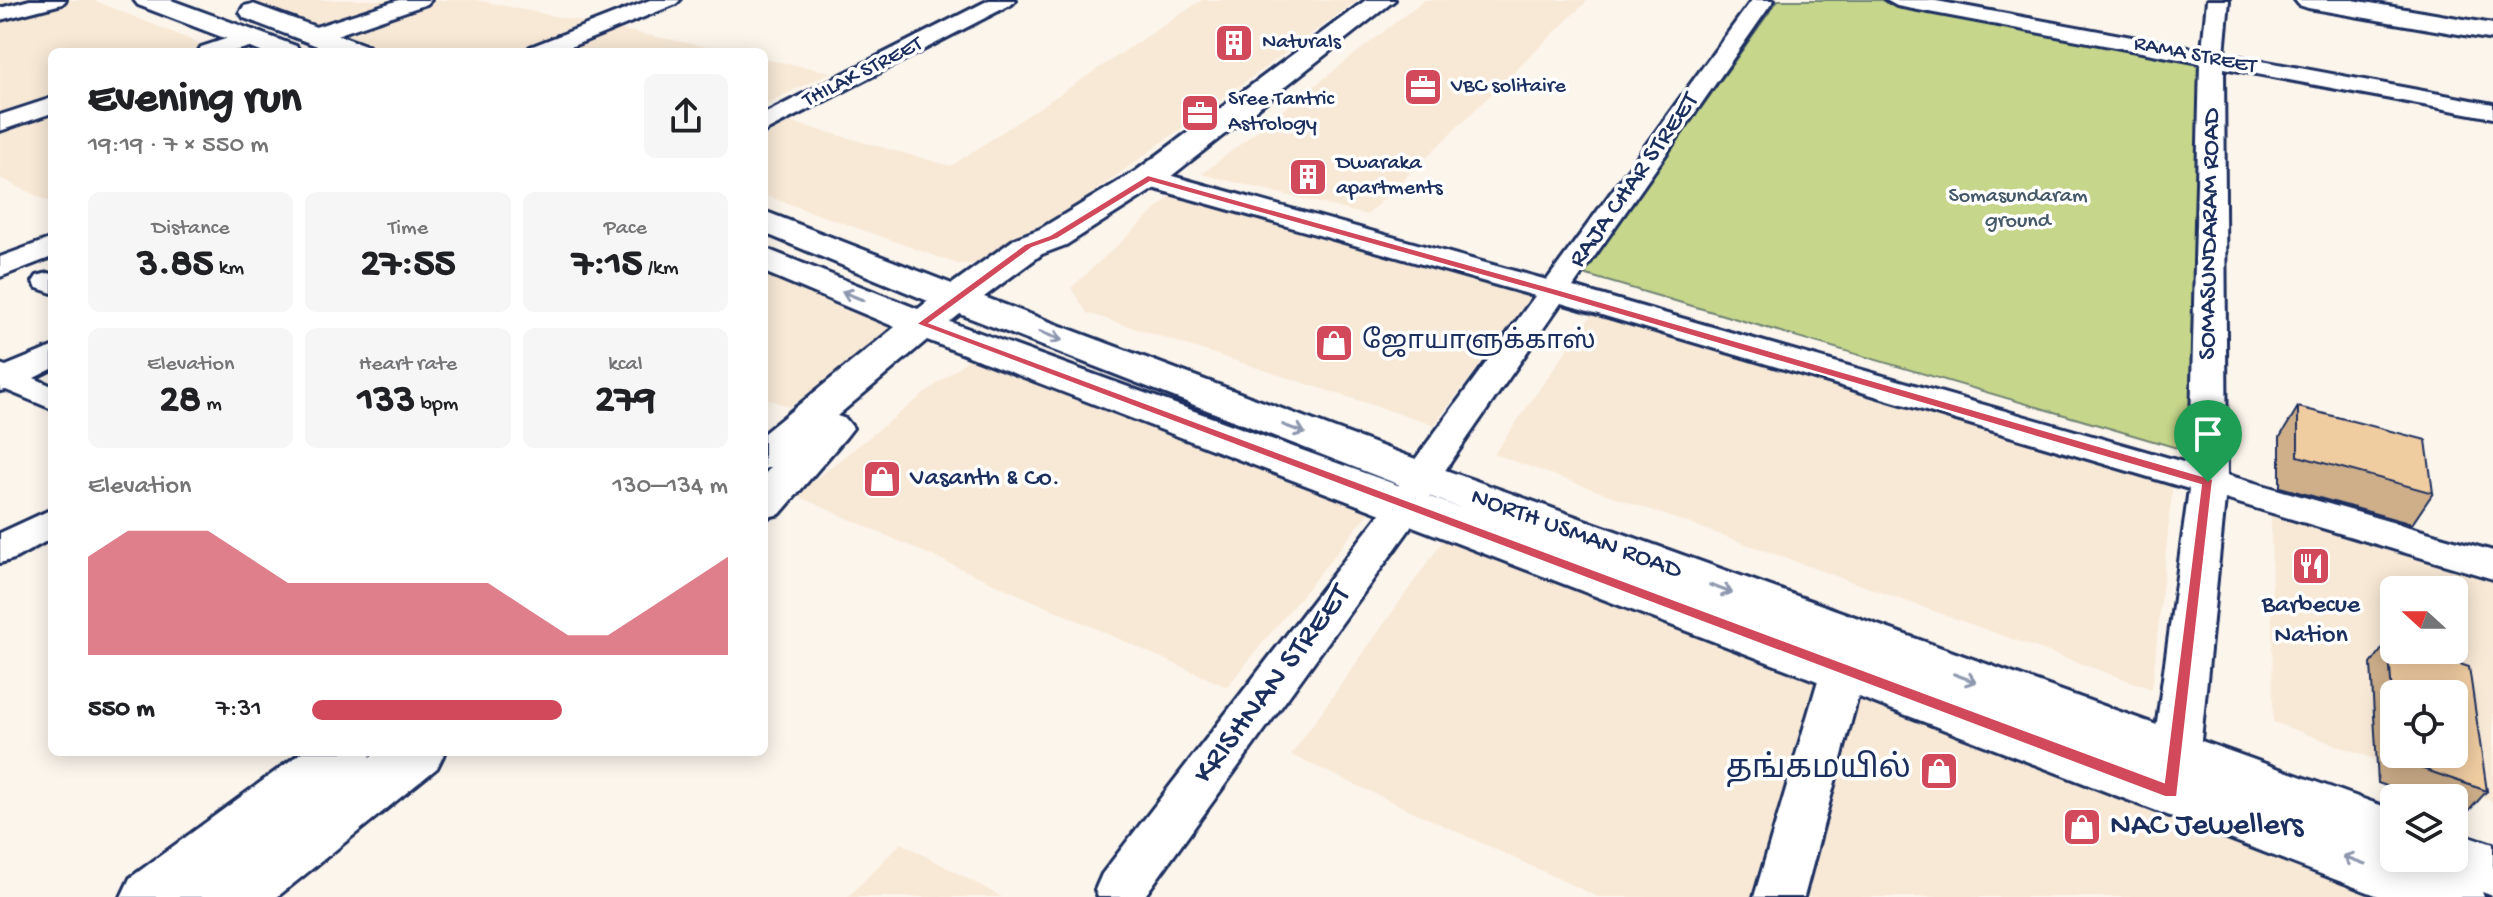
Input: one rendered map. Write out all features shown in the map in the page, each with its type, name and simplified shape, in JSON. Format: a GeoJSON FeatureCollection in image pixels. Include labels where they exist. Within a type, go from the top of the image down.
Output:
{"type":"FeatureCollection","features":[{"type":"Feature","properties":{"kind":"main road"},"geometry":{"type":"LineString","coordinates":[[147,0],[277,48]]}},
{"type":"Feature","properties":{"kind":"main road"},"geometry":{"type":"LineString","coordinates":[[221,0],[348,48]]}},
{"type":"Feature","properties":{"kind":"main road"},"geometry":{"type":"LineString","coordinates":[[768,452],[836,408],[950,316],[1029,246],[1053,237],[1148,178],[1382,0]]}},
{"type":"Feature","properties":{"kind":"main road"},"geometry":{"type":"LineString","coordinates":[[2308,0],[2493,32]]}},
{"type":"Feature","properties":{"kind":"main road","name":"NORTH USMAN ROAD"},"geometry":{"type":"LineString","coordinates":[[768,223],[950,316]]}},
{"type":"Feature","properties":{"kind":"main road","name":"NORTH USMAN ROAD"},"geometry":{"type":"LineString","coordinates":[[768,260],[950,316],[1413,492],[1843,670],[2174,773],[2380,831]]}},
{"type":"Feature","properties":{"kind":"main road"},"geometry":{"type":"LineString","coordinates":[[768,443],[836,408]]}},
{"type":"Feature","properties":{"kind":"main road"},"geometry":{"type":"LineString","coordinates":[[768,477],[836,408]]}},
{"type":"Feature","properties":{"kind":"main road"},"geometry":{"type":"LineString","coordinates":[[768,498],[836,408]]}},
{"type":"Feature","properties":{"kind":"main road","name":"NORTH USMAN ROAD"},"geometry":{"type":"LineString","coordinates":[[1413,492],[1834,631],[2439,884],[2493,870]]}},
{"type":"Feature","properties":{"kind":"main road"},"geometry":{"type":"LineString","coordinates":[[152,897],[339,756]]}},
{"type":"Feature","properties":{"kind":"main road"},"geometry":{"type":"LineString","coordinates":[[185,897],[371,756]]}},
{"type":"Feature","properties":{"kind":"main road"},"geometry":{"type":"LineString","coordinates":[[231,897],[412,756]]}},
{"type":"Feature","properties":{"kind":"main road"},"geometry":{"type":"LineString","coordinates":[[265,897],[445,756]]}},
{"type":"Feature","properties":{"kind":"street"},"geometry":{"type":"LineString","coordinates":[[0,14],[55,0]]}},
{"type":"Feature","properties":{"kind":"street"},"geometry":{"type":"LineString","coordinates":[[314,35],[420,0]]}},
{"type":"Feature","properties":{"kind":"street"},"geometry":{"type":"LineString","coordinates":[[548,48],[669,0]]}},
{"type":"Feature","properties":{"kind":"street","name":"RAJA CHAR STREET"},"geometry":{"type":"LineString","coordinates":[[1413,492],[1763,0]]}},
{"type":"Feature","properties":{"kind":"street","name":"RAMA STREET"},"geometry":{"type":"LineString","coordinates":[[1897,0],[2493,111]]}},
{"type":"Feature","properties":{"kind":"street","name":"SOMASUNDARAM ROAD"},"geometry":{"type":"LineString","coordinates":[[2174,773],[2208,482],[2212,60],[2218,0]]}},
{"type":"Feature","properties":{"kind":"street","name":"THILAK STREET"},"geometry":{"type":"LineString","coordinates":[[768,122],[995,1]]}},
{"type":"Feature","properties":{"kind":"street"},"geometry":{"type":"LineString","coordinates":[[221,48],[253,37]]}},
{"type":"Feature","properties":{"kind":"street"},"geometry":{"type":"LineString","coordinates":[[0,123],[48,106]]}},
{"type":"Feature","properties":{"kind":"street"},"geometry":{"type":"LineString","coordinates":[[1148,178],[1556,292],[2493,565]]}},
{"type":"Feature","properties":{"kind":"street"},"geometry":{"type":"LineString","coordinates":[[0,268],[48,249]]}},
{"type":"Feature","properties":{"kind":"street"},"geometry":{"type":"LineString","coordinates":[[2,377],[48,359]]}},
{"type":"Feature","properties":{"kind":"street"},"geometry":{"type":"LineString","coordinates":[[2,377],[48,397]]}},
{"type":"Feature","properties":{"kind":"street","name":"KRISHNAN STREET"},"geometry":{"type":"LineString","coordinates":[[1120,890],[1413,492]]}},
{"type":"Feature","properties":{"kind":"street"},"geometry":{"type":"LineString","coordinates":[[0,550],[48,524]]}},
{"type":"Feature","properties":{"kind":"street"},"geometry":{"type":"LineString","coordinates":[[1779,897],[1843,670]]}},
{"type":"Feature","properties":{"kind":"shaded area"},"geometry":{"type":"Polygon","coordinates":[[[0,0],[93,0],[211,48],[48,48],[48,201],[0,178],[0,0]]]}},
{"type":"Feature","properties":{"kind":"shaded area"},"geometry":{"type":"Polygon","coordinates":[[[248,0],[476,0],[711,48],[377,48],[248,0]]]}},
{"type":"Feature","properties":{"kind":"shaded area"},"geometry":{"type":"Polygon","coordinates":[[[1202,0],[1358,0],[996,263],[958,264],[768,196],[768,135],[790,122],[951,166],[1202,0]]]}},
{"type":"Feature","properties":{"kind":"shaded area"},"geometry":{"type":"Polygon","coordinates":[[[1424,0],[1588,0],[1367,215],[1202,174],[1424,0]]]}},
{"type":"Feature","properties":{"kind":"shaded area"},"geometry":{"type":"Polygon","coordinates":[[[768,60],[831,72],[768,103],[768,60]]]}},
{"type":"Feature","properties":{"kind":"shaded area"},"geometry":{"type":"Polygon","coordinates":[[[1174,193],[1533,296],[1434,425],[1087,313],[1071,288],[1174,193]]]}},
{"type":"Feature","properties":{"kind":"shaded area"},"geometry":{"type":"Polygon","coordinates":[[[768,274],[901,328],[789,407],[768,399],[768,274]]]}},
{"type":"Feature","properties":{"kind":"shaded area"},"geometry":{"type":"Polygon","coordinates":[[[1592,314],[2173,483],[2152,689],[1494,454],[1592,314]]]}},
{"type":"Feature","properties":{"kind":"shaded area"},"geometry":{"type":"Polygon","coordinates":[[[970,358],[1377,503],[1227,687],[795,495],[970,358]]]}},
{"type":"Feature","properties":{"kind":"shaded area"},"geometry":{"type":"Polygon","coordinates":[[[2271,513],[2493,581],[2493,802],[2468,793],[2468,784],[2444,784],[2400,768],[2468,768],[2468,680],[2380,680],[2380,761],[2273,722],[2271,513]]]}},
{"type":"Feature","properties":{"kind":"shaded area"},"geometry":{"type":"Polygon","coordinates":[[[1447,535],[2391,897],[1598,897],[1291,755],[1447,535]]]}},
{"type":"Feature","properties":{"kind":"shaded area"},"geometry":{"type":"Polygon","coordinates":[[[901,843],[1002,897],[848,897],[901,843]]]}},
{"type":"Feature","properties":{"kind":"green space","name":"Somasundaram ground"},"geometry":{"type":"Polygon","coordinates":[[[1778,0],[1895,0],[2207,56],[2201,455],[1583,274],[1778,0]]]}},
{"type":"Feature","properties":{"kind":"building"},"geometry":{"type":"Polygon","coordinates":[[[2298,407],[2426,440],[2433,493],[2298,456],[2298,407]]]}},
{"type":"Feature","properties":{"kind":"building"},"geometry":{"type":"Polygon","coordinates":[[[2390,664],[2460,664],[2469,667],[2487,791],[2420,768],[2468,768],[2468,680],[2391,680],[2390,664]]]}},
{"type":"Feature","properties":{"kind":"place","name":"Naturals"},"geometry":{"type":"Point","coordinates":[1234,43]}},
{"type":"Feature","properties":{"kind":"place","name":"VBC solitaire"},"geometry":{"type":"Point","coordinates":[1423,87]}},
{"type":"Feature","properties":{"kind":"place","name":"Sree Tantric Astrology"},"geometry":{"type":"Point","coordinates":[1200,113]}},
{"type":"Feature","properties":{"kind":"place","name":"Dwaraka apartments"},"geometry":{"type":"Point","coordinates":[1308,177]}},
{"type":"Feature","properties":{"kind":"place","name":"ஜோயாளுக்காஸ்"},"geometry":{"type":"Point","coordinates":[1334,343]}},
{"type":"Feature","properties":{"kind":"place","name":"Vasanth & Co."},"geometry":{"type":"Point","coordinates":[882,479]}},
{"type":"Feature","properties":{"kind":"place","name":"Barbecue Nation"},"geometry":{"type":"Point","coordinates":[2311,566]}},
{"type":"Feature","properties":{"kind":"place","name":"தங்கமயில்"},"geometry":{"type":"Point","coordinates":[1939,771]}},
{"type":"Feature","properties":{"kind":"place","name":"NAC Jewellers"},"geometry":{"type":"Point","coordinates":[2082,827]}},
{"type":"Feature","properties":{"kind":"route"},"geometry":{"type":"LineString","coordinates":[[1148,178],[1556,292],[2208,482],[2171,792],[922,324],[1029,246],[1053,237],[1148,178]]}}]}
